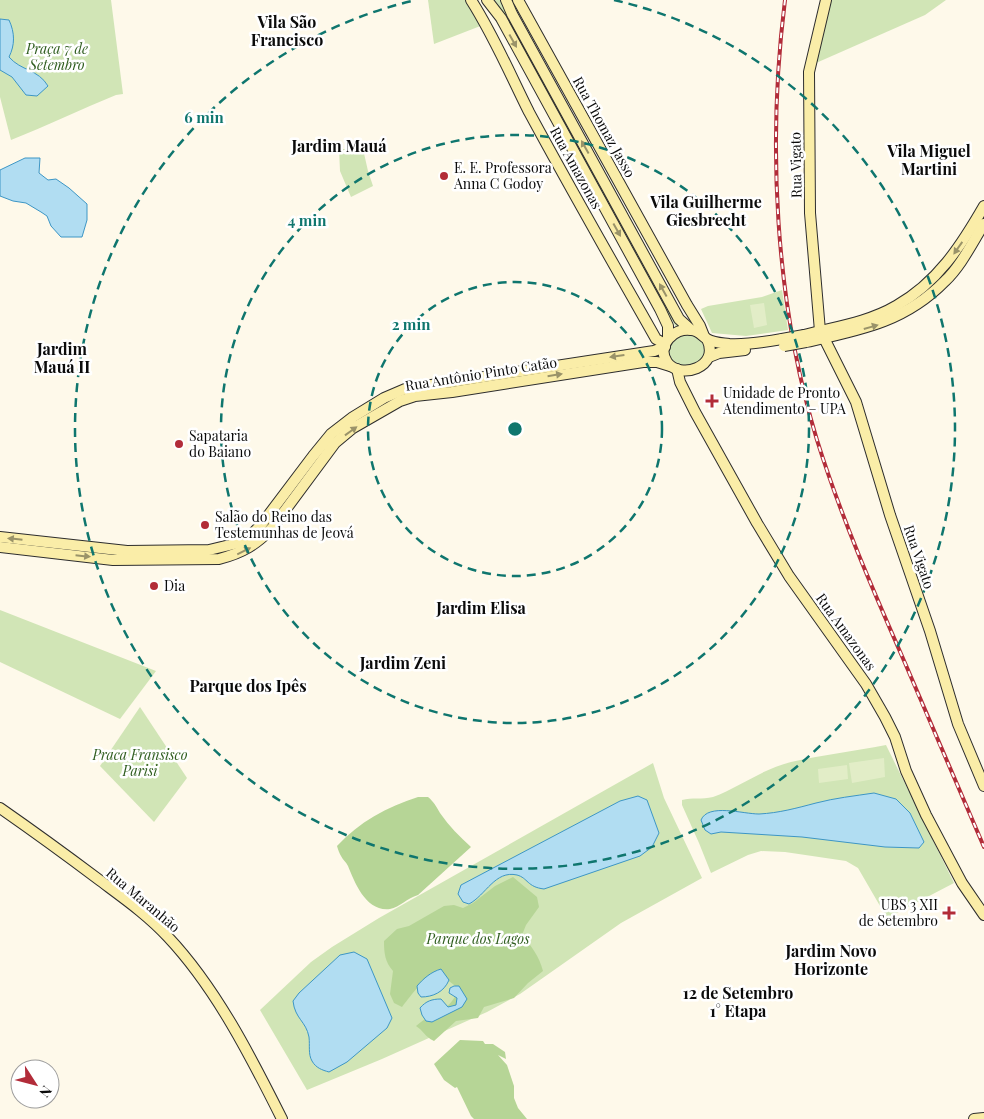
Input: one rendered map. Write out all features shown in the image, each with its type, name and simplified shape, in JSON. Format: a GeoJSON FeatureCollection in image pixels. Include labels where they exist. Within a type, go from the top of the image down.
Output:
{"type":"FeatureCollection","features":[{"type":"Feature","properties":{"kind":"main road","name":"Rua Amazonas"},"geometry":{"type":"LineString","coordinates":[[471,0],[488,26],[529,111],[656,339],[666,343]]}},
{"type":"Feature","properties":{"kind":"main road"},"geometry":{"type":"LineString","coordinates":[[487,0],[501,18],[660,309],[668,326],[664,356],[674,367],[688,370],[697,367],[709,357],[732,351],[758,350],[822,334],[881,324],[906,312],[946,281],[962,260],[984,224]]}},
{"type":"Feature","properties":{"kind":"main road"},"geometry":{"type":"LineString","coordinates":[[506,0],[679,319],[709,344],[709,357]]}},
{"type":"Feature","properties":{"kind":"main road","name":"Rua Thomaz Jasso"},"geometry":{"type":"LineString","coordinates":[[518,0],[696,319],[699,334]]}},
{"type":"Feature","properties":{"kind":"main road","name":"Rua Vigato"},"geometry":{"type":"LineString","coordinates":[[826,0],[809,72],[810,213],[822,334],[856,402],[878,477],[930,631],[958,724],[984,786]]}},
{"type":"Feature","properties":{"kind":"main road"},"geometry":{"type":"LineString","coordinates":[[822,334],[875,316],[896,306],[912,295],[943,269],[967,235],[984,206]]}},
{"type":"Feature","properties":{"kind":"main road"},"geometry":{"type":"LineString","coordinates":[[666,343],[677,332],[699,334],[717,343],[783,343]]}},
{"type":"Feature","properties":{"kind":"main road","name":"Rua Antônio Pinto Catão"},"geometry":{"type":"LineString","coordinates":[[0,537],[113,560],[219,559],[234,555],[248,549],[261,540],[313,456],[339,427],[384,398],[405,389],[654,351],[666,343]]}},
{"type":"Feature","properties":{"kind":"main road","name":"Rua Antônio Pinto Catão"},"geometry":{"type":"LineString","coordinates":[[0,547],[209,550],[238,543],[250,536],[261,525],[335,443],[353,428],[400,401],[416,396],[643,362],[657,362],[674,367]]}},
{"type":"Feature","properties":{"kind":"main road","name":"Rua Amazonas"},"geometry":{"type":"LineString","coordinates":[[674,367],[695,412],[789,576],[866,684],[895,737],[906,771],[926,815],[962,883],[984,915]]}},
{"type":"Feature","properties":{"kind":"main road"},"geometry":{"type":"LineString","coordinates":[[151,560],[166,555],[167,550]]}},
{"type":"Feature","properties":{"kind":"main road","name":"Rua Maranhão"},"geometry":{"type":"LineString","coordinates":[[0,808],[110,888],[167,936],[203,981],[258,1070],[282,1119]]}},
{"type":"Feature","properties":{"kind":"main road"},"geometry":{"type":"LineString","coordinates":[[974,1119],[984,1118]]}},
{"type":"Feature","properties":{"kind":"green space","name":"Praça 7 de Setembro"},"geometry":{"type":"Polygon","coordinates":[[[0,0],[111,0],[123,94],[116,95],[11,140],[0,97],[0,0]]]}},
{"type":"Feature","properties":{"kind":"green space"},"geometry":{"type":"Polygon","coordinates":[[[428,0],[468,0],[483,25],[434,44],[428,0]]]}},
{"type":"Feature","properties":{"kind":"green space"},"geometry":{"type":"Polygon","coordinates":[[[490,0],[503,0],[682,326],[676,327],[663,306],[490,0]]]}},
{"type":"Feature","properties":{"kind":"green space"},"geometry":{"type":"Polygon","coordinates":[[[831,0],[946,0],[925,15],[816,63],[831,0]]]}},
{"type":"Feature","properties":{"kind":"green space"},"geometry":{"type":"Polygon","coordinates":[[[339,149],[363,149],[373,186],[351,197],[340,171],[339,149]]]}},
{"type":"Feature","properties":{"kind":"green space"},"geometry":{"type":"Polygon","coordinates":[[[782,290],[788,330],[746,336],[712,333],[701,309],[708,306],[762,297],[782,290]]]}},
{"type":"Feature","properties":{"kind":"green space"},"geometry":{"type":"Polygon","coordinates":[[[764,303],[767,325],[754,328],[750,305],[764,303]]]}},
{"type":"Feature","properties":{"kind":"green space"},"geometry":{"type":"Polygon","coordinates":[[[691,332],[705,343],[704,355],[700,362],[696,364],[680,367],[669,360],[667,347],[673,337],[691,332]]]}},
{"type":"Feature","properties":{"kind":"green space"},"geometry":{"type":"Polygon","coordinates":[[[0,610],[156,671],[120,719],[0,662],[0,610]]]}},
{"type":"Feature","properties":{"kind":"green space","name":"Praca Fransisco Parisi"},"geometry":{"type":"Polygon","coordinates":[[[140,707],[187,778],[154,822],[100,766],[140,707]]]}},
{"type":"Feature","properties":{"kind":"green space"},"geometry":{"type":"Polygon","coordinates":[[[886,745],[954,883],[887,918],[858,868],[846,861],[785,852],[761,851],[748,855],[711,873],[682,805],[682,800],[713,797],[770,769],[791,762],[886,745]]]}},
{"type":"Feature","properties":{"kind":"green space"},"geometry":{"type":"Polygon","coordinates":[[[884,758],[885,777],[852,783],[849,763],[884,758]]]}},
{"type":"Feature","properties":{"kind":"green space","name":"Parque dos Lagos"},"geometry":{"type":"Polygon","coordinates":[[[653,763],[664,798],[702,878],[621,923],[520,994],[487,1012],[307,1090],[260,1010],[311,962],[332,947],[379,918],[653,763]]]}},
{"type":"Feature","properties":{"kind":"green space"},"geometry":{"type":"Polygon","coordinates":[[[847,765],[848,779],[819,783],[818,769],[847,765]]]}},
{"type":"Feature","properties":{"kind":"green space"},"geometry":{"type":"Polygon","coordinates":[[[418,797],[428,797],[435,804],[443,818],[471,847],[418,895],[394,908],[382,909],[368,901],[358,888],[337,846],[374,816],[418,797]]]}},
{"type":"Feature","properties":{"kind":"green space"},"geometry":{"type":"Polygon","coordinates":[[[513,877],[537,897],[539,907],[526,925],[522,935],[535,952],[543,971],[514,998],[484,1007],[478,1018],[456,1021],[434,1041],[416,1026],[447,1006],[455,996],[458,988],[441,975],[435,976],[419,986],[402,1007],[394,1003],[390,994],[393,971],[388,964],[384,941],[397,929],[409,926],[444,906],[454,905],[463,908],[473,903],[495,886],[513,877]]]}},
{"type":"Feature","properties":{"kind":"green space"},"geometry":{"type":"Polygon","coordinates":[[[460,1040],[483,1041],[485,1044],[493,1044],[505,1052],[506,1059],[498,1055],[507,1065],[514,1086],[514,1098],[518,1108],[527,1119],[474,1119],[471,1116],[457,1087],[455,1088],[444,1080],[434,1064],[460,1040]]]}},
{"type":"Feature","properties":{"kind":"water"},"geometry":{"type":"Polygon","coordinates":[[[0,19],[9,20],[12,30],[14,39],[9,57],[14,62],[39,76],[48,86],[37,96],[26,95],[12,77],[0,70],[0,19]]]}},
{"type":"Feature","properties":{"kind":"water"},"geometry":{"type":"Polygon","coordinates":[[[25,158],[40,158],[39,173],[48,180],[56,179],[87,204],[87,220],[82,237],[61,237],[51,226],[47,216],[26,203],[0,196],[0,170],[25,158]]]}},
{"type":"Feature","properties":{"kind":"water"},"geometry":{"type":"Polygon","coordinates":[[[874,793],[896,799],[910,813],[924,842],[919,848],[885,847],[802,837],[721,832],[711,834],[705,830],[701,820],[711,812],[727,811],[759,814],[874,793]]]}},
{"type":"Feature","properties":{"kind":"water"},"geometry":{"type":"Polygon","coordinates":[[[638,796],[647,800],[659,833],[652,847],[640,856],[544,889],[534,886],[521,876],[509,874],[491,884],[469,904],[463,902],[458,894],[461,885],[620,801],[638,796]]]}},
{"type":"Feature","properties":{"kind":"water"},"geometry":{"type":"Polygon","coordinates":[[[354,952],[367,959],[392,1018],[387,1028],[347,1062],[329,1072],[317,1067],[312,1061],[308,1032],[296,1012],[293,1001],[299,993],[340,955],[354,952]]]}},
{"type":"Feature","properties":{"kind":"water"},"geometry":{"type":"Polygon","coordinates":[[[441,969],[449,980],[447,984],[438,993],[421,997],[417,986],[422,980],[441,969]]]}},
{"type":"Feature","properties":{"kind":"water"},"geometry":{"type":"Polygon","coordinates":[[[459,986],[467,999],[462,1007],[432,1022],[426,1021],[420,1008],[427,1002],[441,999],[448,1007],[456,1005],[457,998],[449,993],[450,988],[459,986]]]}},
{"type":"Feature","properties":{"kind":"railway"},"geometry":{"type":"LineString","coordinates":[[785,0],[779,54],[776,166],[784,278],[792,333],[803,387],[826,469],[858,553],[984,847]]}},
{"type":"Feature","properties":{"kind":"place","name":"E. E. Professora Anna C Godoy"},"geometry":{"type":"Point","coordinates":[444,176]}},
{"type":"Feature","properties":{"kind":"place","name":"Unidade de Pronto Atendimento – UPA"},"geometry":{"type":"Point","coordinates":[712,401]}},
{"type":"Feature","properties":{"kind":"place","name":"Sapataria do Baiano"},"geometry":{"type":"Point","coordinates":[179,444]}},
{"type":"Feature","properties":{"kind":"place","name":"Salão do Reino das Testemunhas de Jeová"},"geometry":{"type":"Point","coordinates":[205,525]}},
{"type":"Feature","properties":{"kind":"place","name":"Dia"},"geometry":{"type":"Point","coordinates":[154,586]}},
{"type":"Feature","properties":{"kind":"place","name":"UBS 3 XII de Setembro"},"geometry":{"type":"Point","coordinates":[949,913]}},
{"type":"Feature","properties":{"kind":"district","name":"Vila São Francisco"},"geometry":{"type":"Point","coordinates":[287,31]}},
{"type":"Feature","properties":{"kind":"district","name":"Jardim Mauá"},"geometry":{"type":"Point","coordinates":[339,146]}},
{"type":"Feature","properties":{"kind":"district","name":"Vila Miguel Martini"},"geometry":{"type":"Point","coordinates":[929,160]}},
{"type":"Feature","properties":{"kind":"district","name":"Vila Guilherme Giesbrecht"},"geometry":{"type":"Point","coordinates":[706,211]}},
{"type":"Feature","properties":{"kind":"district","name":"Jardim Mauá II"},"geometry":{"type":"Point","coordinates":[62,358]}},
{"type":"Feature","properties":{"kind":"district","name":"Jardim Elisa"},"geometry":{"type":"Point","coordinates":[481,608]}},
{"type":"Feature","properties":{"kind":"district","name":"Jardim Zeni"},"geometry":{"type":"Point","coordinates":[403,663]}},
{"type":"Feature","properties":{"kind":"district","name":"Parque dos Ipês"},"geometry":{"type":"Point","coordinates":[248,686]}},
{"type":"Feature","properties":{"kind":"district","name":"Jardim Novo Horizonte"},"geometry":{"type":"Point","coordinates":[831,960]}},
{"type":"Feature","properties":{"kind":"district","name":"12 de Setembro 1° Etapa"},"geometry":{"type":"Point","coordinates":[738,1002]}}]}
